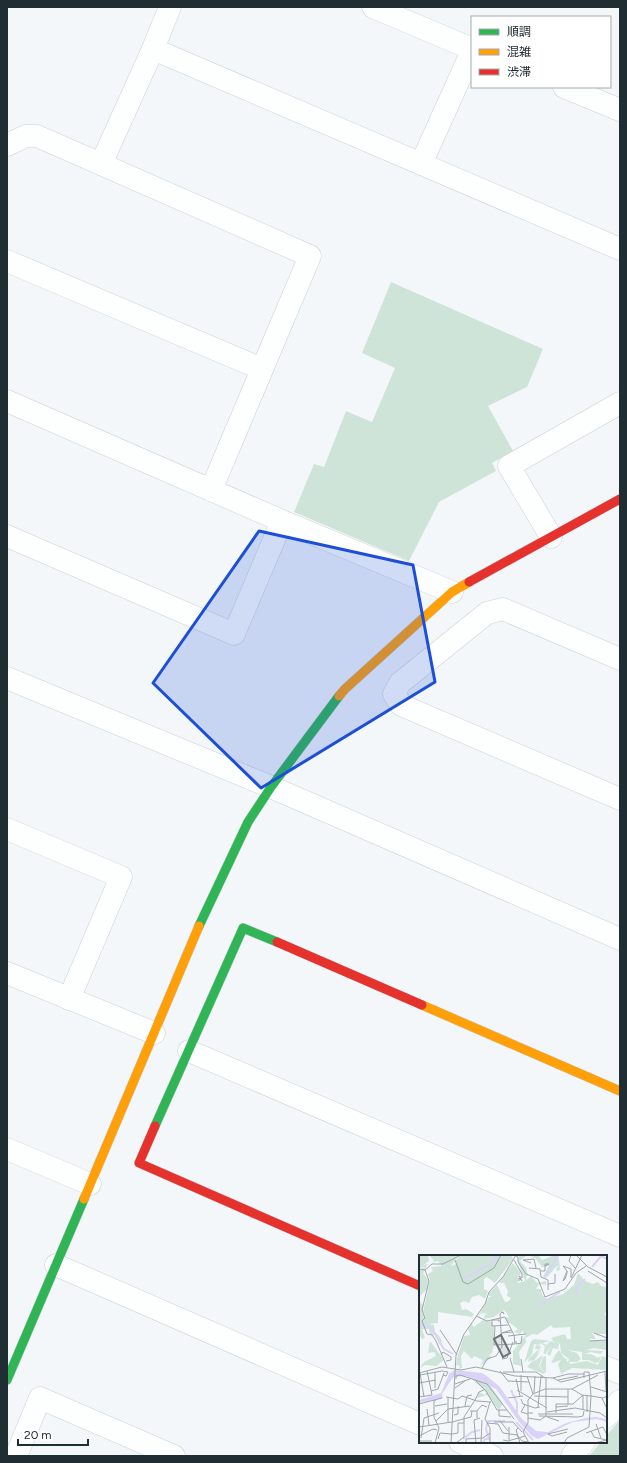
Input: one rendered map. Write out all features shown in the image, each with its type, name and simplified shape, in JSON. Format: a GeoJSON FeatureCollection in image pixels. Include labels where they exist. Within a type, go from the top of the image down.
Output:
{"type":"FeatureCollection","features":[{"type":"Feature","properties":{"kind":"street"},"geometry":{"type":"LineString","coordinates":[[101,164],[153,49],[170,7]]}},
{"type":"Feature","properties":{"kind":"street"},"geometry":{"type":"LineString","coordinates":[[373,7],[471,50]]}},
{"type":"Feature","properties":{"kind":"street"},"geometry":{"type":"LineString","coordinates":[[153,49],[620,249]]}},
{"type":"Feature","properties":{"kind":"street"},"geometry":{"type":"LineString","coordinates":[[421,164],[471,52]]}},
{"type":"Feature","properties":{"kind":"street"},"geometry":{"type":"LineString","coordinates":[[566,88],[620,110]]}},
{"type":"Feature","properties":{"kind":"street"},"geometry":{"type":"LineString","coordinates":[[7,145],[26,136],[36,136],[310,256],[211,490]]}},
{"type":"Feature","properties":{"kind":"street"},"geometry":{"type":"LineString","coordinates":[[7,261],[262,369]]}},
{"type":"Feature","properties":{"kind":"street"},"geometry":{"type":"LineString","coordinates":[[7,402],[282,521],[452,592]]}},
{"type":"Feature","properties":{"kind":"street"},"geometry":{"type":"LineString","coordinates":[[551,537],[509,466],[620,403]]}},
{"type":"Feature","properties":{"kind":"street"},"geometry":{"type":"LineString","coordinates":[[7,1380],[213,894],[248,822],[271,787],[345,689],[452,592],[551,537],[619,502]]}},
{"type":"Feature","properties":{"kind":"street"},"geometry":{"type":"LineString","coordinates":[[7,536],[234,634],[282,521]]}},
{"type":"Feature","properties":{"kind":"street"},"geometry":{"type":"LineString","coordinates":[[620,659],[503,609],[487,613],[400,683],[394,694],[400,705],[620,799]]}},
{"type":"Feature","properties":{"kind":"street"},"geometry":{"type":"LineString","coordinates":[[7,678],[271,787],[620,938]]}},
{"type":"Feature","properties":{"kind":"street"},"geometry":{"type":"LineString","coordinates":[[7,828],[121,877],[69,999]]}},
{"type":"Feature","properties":{"kind":"street"},"geometry":{"type":"LineString","coordinates":[[419,1286],[139,1163],[243,928],[620,1091]]}},
{"type":"Feature","properties":{"kind":"street"},"geometry":{"type":"LineString","coordinates":[[7,973],[154,1033]]}},
{"type":"Feature","properties":{"kind":"street"},"geometry":{"type":"LineString","coordinates":[[188,1051],[620,1236]]}},
{"type":"Feature","properties":{"kind":"street"},"geometry":{"type":"LineString","coordinates":[[7,1149],[90,1184]]}},
{"type":"Feature","properties":{"kind":"street"},"geometry":{"type":"LineString","coordinates":[[56,1265],[419,1424]]}},
{"type":"Feature","properties":{"kind":"street"},"geometry":{"type":"LineString","coordinates":[[607,1367],[620,1373]]}},
{"type":"Feature","properties":{"kind":"street"},"geometry":{"type":"LineString","coordinates":[[16,1456],[40,1398],[174,1456]]}},
{"type":"Feature","properties":{"kind":"street"},"geometry":{"type":"LineString","coordinates":[[607,1416],[620,1401]]}},
{"type":"Feature","properties":{"kind":"street"},"geometry":{"type":"LineString","coordinates":[[462,1443],[492,1456]]}},
{"type":"Feature","properties":{"kind":"street"},"geometry":{"type":"LineString","coordinates":[[572,1456],[583,1443]]}},
{"type":"Feature","properties":{"kind":"highlighted area"},"geometry":{"type":"Polygon","coordinates":[[[259,531],[413,565],[435,682],[261,788],[153,683],[259,531]]]}},
{"type":"Feature","properties":{"kind":"green space"},"geometry":{"type":"Polygon","coordinates":[[[391,282],[543,349],[527,387],[488,406],[513,451],[492,463],[496,471],[439,502],[409,561],[294,512],[314,464],[324,467],[346,411],[372,422],[395,368],[362,353],[391,282]]]}},
{"type":"Feature","properties":{"kind":"green space"},"geometry":{"type":"Polygon","coordinates":[[[620,1420],[620,1456],[589,1456],[600,1443],[607,1443],[607,1435],[620,1420]]]}},
{"type":"Feature","properties":{"kind":"traffic: fast"},"geometry":{"type":"LineString","coordinates":[[199,926],[248,822],[271,787],[339,696]]}},
{"type":"Feature","properties":{"kind":"traffic: fast"},"geometry":{"type":"LineString","coordinates":[[155,1126],[243,928],[277,942]]}},
{"type":"Feature","properties":{"kind":"traffic: fast"},"geometry":{"type":"LineString","coordinates":[[7,1380],[84,1199]]}},
{"type":"Feature","properties":{"kind":"traffic: slow"},"geometry":{"type":"LineString","coordinates":[[339,696],[452,592],[469,582]]}},
{"type":"Feature","properties":{"kind":"traffic: slow"},"geometry":{"type":"LineString","coordinates":[[84,1199],[199,926]]}},
{"type":"Feature","properties":{"kind":"traffic: slow"},"geometry":{"type":"LineString","coordinates":[[422,1005],[620,1091]]}},
{"type":"Feature","properties":{"kind":"traffic: jam"},"geometry":{"type":"LineString","coordinates":[[469,582],[620,499]]}},
{"type":"Feature","properties":{"kind":"traffic: jam"},"geometry":{"type":"LineString","coordinates":[[277,942],[422,1005]]}},
{"type":"Feature","properties":{"kind":"traffic: jam"},"geometry":{"type":"LineString","coordinates":[[155,1126],[139,1163],[419,1286]]}}]}
